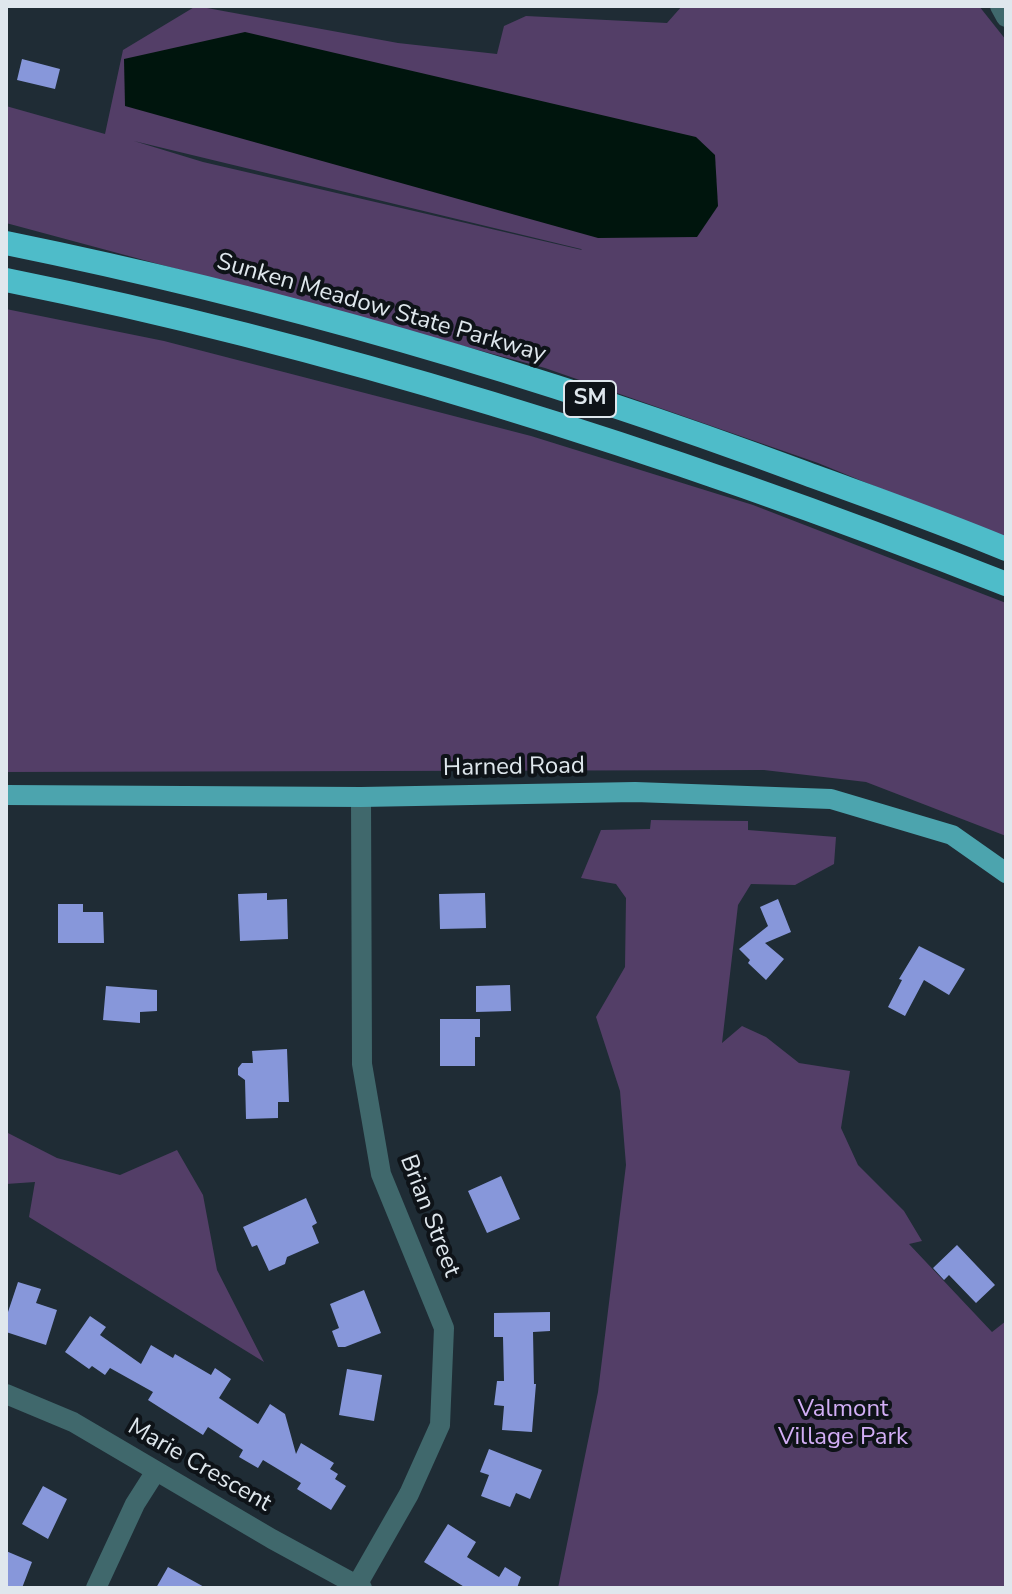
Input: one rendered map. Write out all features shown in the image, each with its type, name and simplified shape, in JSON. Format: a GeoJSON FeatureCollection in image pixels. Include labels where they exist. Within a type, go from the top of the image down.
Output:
{"type":"FeatureCollection","features":[{"type":"Feature","properties":{"kind":"highway","name":"Sunken Meadow State Parkway"},"geometry":{"type":"LineString","coordinates":[[13,243],[165,278],[455,356],[692,431],[1006,549]]}},
{"type":"Feature","properties":{"kind":"highway","name":"SM"},"geometry":{"type":"LineString","coordinates":[[9,281],[301,349],[541,417],[898,542],[1006,584]]}},
{"type":"Feature","properties":{"kind":"main road","name":"Harned Road"},"geometry":{"type":"LineString","coordinates":[[6,795],[361,797],[635,792],[831,799],[952,835],[1006,873]]}},
{"type":"Feature","properties":{"kind":"street"},"geometry":{"type":"LineString","coordinates":[[1000,6],[1006,17]]}},
{"type":"Feature","properties":{"kind":"street","name":"Brian Street"},"geometry":{"type":"LineString","coordinates":[[360,1586],[409,1494],[440,1425],[444,1328],[381,1174],[362,1064],[361,797]]}},
{"type":"Feature","properties":{"kind":"street","name":"Marie Crescent"},"geometry":{"type":"LineString","coordinates":[[6,1394],[73,1422],[272,1539],[360,1586]]}},
{"type":"Feature","properties":{"kind":"street"},"geometry":{"type":"LineString","coordinates":[[96,1588],[135,1504],[156,1471]]}},
{"type":"Feature","properties":{"kind":"green space"},"geometry":{"type":"Polygon","coordinates":[[[196,6],[398,43],[497,54],[504,26],[526,16],[667,23],[682,6],[979,6],[1006,40],[1006,540],[818,463],[545,368],[6,223],[6,106],[105,134],[123,50],[196,6]],[[134,141],[203,162],[581,249],[134,141]]]}},
{"type":"Feature","properties":{"kind":"green space"},"geometry":{"type":"Polygon","coordinates":[[[6,309],[164,341],[531,436],[753,505],[1006,603],[1006,836],[866,782],[764,770],[6,772],[6,309]]]}},
{"type":"Feature","properties":{"kind":"green space","name":"Valmont Village Park"},"geometry":{"type":"Polygon","coordinates":[[[651,820],[748,821],[748,830],[836,837],[834,864],[795,885],[751,884],[738,905],[722,1043],[742,1026],[766,1037],[799,1063],[850,1071],[841,1128],[858,1165],[904,1211],[922,1241],[909,1244],[992,1332],[1006,1321],[1006,1588],[558,1588],[598,1392],[626,1165],[620,1091],[596,1017],[625,967],[626,898],[616,884],[581,878],[601,830],[650,829],[651,820]]]}},
{"type":"Feature","properties":{"kind":"green space"},"geometry":{"type":"Polygon","coordinates":[[[6,1132],[57,1158],[120,1175],[177,1150],[203,1195],[217,1270],[264,1362],[29,1217],[35,1182],[6,1184],[6,1132]]]}},
{"type":"Feature","properties":{"kind":"shaded area"},"geometry":{"type":"Polygon","coordinates":[[[245,32],[696,137],[715,155],[718,206],[697,237],[598,238],[125,106],[124,59],[245,32]]]}},
{"type":"Feature","properties":{"kind":"building"},"geometry":{"type":"Polygon","coordinates":[[[22,59],[60,69],[55,89],[17,80],[22,59]]]}},
{"type":"Feature","properties":{"kind":"building"},"geometry":{"type":"Polygon","coordinates":[[[267,893],[267,900],[287,899],[288,939],[240,941],[238,894],[267,893]]]}},
{"type":"Feature","properties":{"kind":"building"},"geometry":{"type":"Polygon","coordinates":[[[485,893],[486,928],[440,929],[439,894],[485,893]]]}},
{"type":"Feature","properties":{"kind":"building"},"geometry":{"type":"Polygon","coordinates":[[[778,899],[791,932],[765,943],[784,959],[766,980],[748,963],[750,960],[739,949],[768,926],[760,907],[778,899]]]}},
{"type":"Feature","properties":{"kind":"building"},"geometry":{"type":"Polygon","coordinates":[[[58,904],[83,904],[83,912],[103,912],[104,943],[58,943],[58,904]]]}},
{"type":"Feature","properties":{"kind":"building"},"geometry":{"type":"Polygon","coordinates":[[[919,946],[965,969],[949,995],[924,980],[905,1016],[888,1007],[902,980],[899,979],[919,946]]]}},
{"type":"Feature","properties":{"kind":"building"},"geometry":{"type":"Polygon","coordinates":[[[510,985],[511,1011],[476,1012],[476,986],[510,985]]]}},
{"type":"Feature","properties":{"kind":"building"},"geometry":{"type":"Polygon","coordinates":[[[106,986],[157,990],[157,1011],[140,1012],[140,1023],[103,1020],[106,986]]]}},
{"type":"Feature","properties":{"kind":"building"},"geometry":{"type":"Polygon","coordinates":[[[440,1019],[480,1019],[480,1037],[475,1037],[475,1066],[440,1066],[440,1019]]]}},
{"type":"Feature","properties":{"kind":"building"},"geometry":{"type":"Polygon","coordinates":[[[287,1049],[289,1102],[278,1102],[278,1118],[246,1119],[245,1080],[238,1075],[238,1068],[242,1063],[253,1063],[252,1051],[287,1049]]]}},
{"type":"Feature","properties":{"kind":"building"},"geometry":{"type":"Polygon","coordinates":[[[501,1176],[520,1219],[487,1233],[468,1191],[501,1176]]]}},
{"type":"Feature","properties":{"kind":"building"},"geometry":{"type":"Polygon","coordinates":[[[306,1198],[317,1223],[312,1226],[319,1243],[287,1257],[285,1264],[269,1271],[257,1245],[252,1247],[243,1227],[306,1198]]]}},
{"type":"Feature","properties":{"kind":"building"},"geometry":{"type":"Polygon","coordinates":[[[957,1245],[995,1285],[976,1303],[949,1275],[944,1280],[933,1268],[957,1245]]]}},
{"type":"Feature","properties":{"kind":"building"},"geometry":{"type":"Polygon","coordinates":[[[18,1282],[41,1289],[36,1303],[57,1310],[46,1345],[6,1332],[6,1318],[18,1282]]]}},
{"type":"Feature","properties":{"kind":"building"},"geometry":{"type":"Polygon","coordinates":[[[364,1290],[381,1333],[338,1347],[332,1331],[339,1328],[330,1304],[364,1290]]]}},
{"type":"Feature","properties":{"kind":"building"},"geometry":{"type":"Polygon","coordinates":[[[550,1312],[550,1331],[533,1332],[536,1384],[532,1432],[502,1430],[504,1406],[494,1405],[497,1381],[504,1381],[503,1337],[494,1337],[494,1313],[550,1312]]]}},
{"type":"Feature","properties":{"kind":"building"},"geometry":{"type":"Polygon","coordinates":[[[90,1316],[106,1327],[100,1335],[141,1364],[151,1345],[173,1358],[175,1354],[211,1375],[215,1368],[231,1379],[219,1398],[258,1424],[270,1404],[285,1414],[296,1454],[301,1443],[334,1463],[330,1469],[338,1474],[335,1479],[346,1486],[331,1510],[297,1489],[301,1483],[263,1460],[258,1468],[239,1457],[243,1450],[208,1427],[203,1435],[148,1400],[153,1392],[110,1368],[105,1375],[92,1366],[89,1369],[65,1352],[90,1316]]]}},
{"type":"Feature","properties":{"kind":"building"},"geometry":{"type":"Polygon","coordinates":[[[347,1369],[382,1375],[374,1421],[339,1415],[347,1369]]]}},
{"type":"Feature","properties":{"kind":"building"},"geometry":{"type":"Polygon","coordinates":[[[489,1449],[542,1470],[530,1499],[516,1493],[510,1507],[481,1496],[489,1475],[480,1472],[489,1449]]]}},
{"type":"Feature","properties":{"kind":"building"},"geometry":{"type":"Polygon","coordinates":[[[43,1486],[67,1499],[48,1539],[22,1524],[43,1486]]]}},
{"type":"Feature","properties":{"kind":"building"},"geometry":{"type":"Polygon","coordinates":[[[448,1524],[476,1542],[467,1557],[499,1577],[505,1567],[521,1577],[517,1588],[466,1588],[424,1562],[448,1524]]]}},
{"type":"Feature","properties":{"kind":"building"},"geometry":{"type":"Polygon","coordinates":[[[6,1551],[32,1562],[22,1588],[6,1588],[6,1551]]]}},
{"type":"Feature","properties":{"kind":"building"},"geometry":{"type":"Polygon","coordinates":[[[168,1567],[206,1588],[156,1588],[168,1567]]]}}]}
